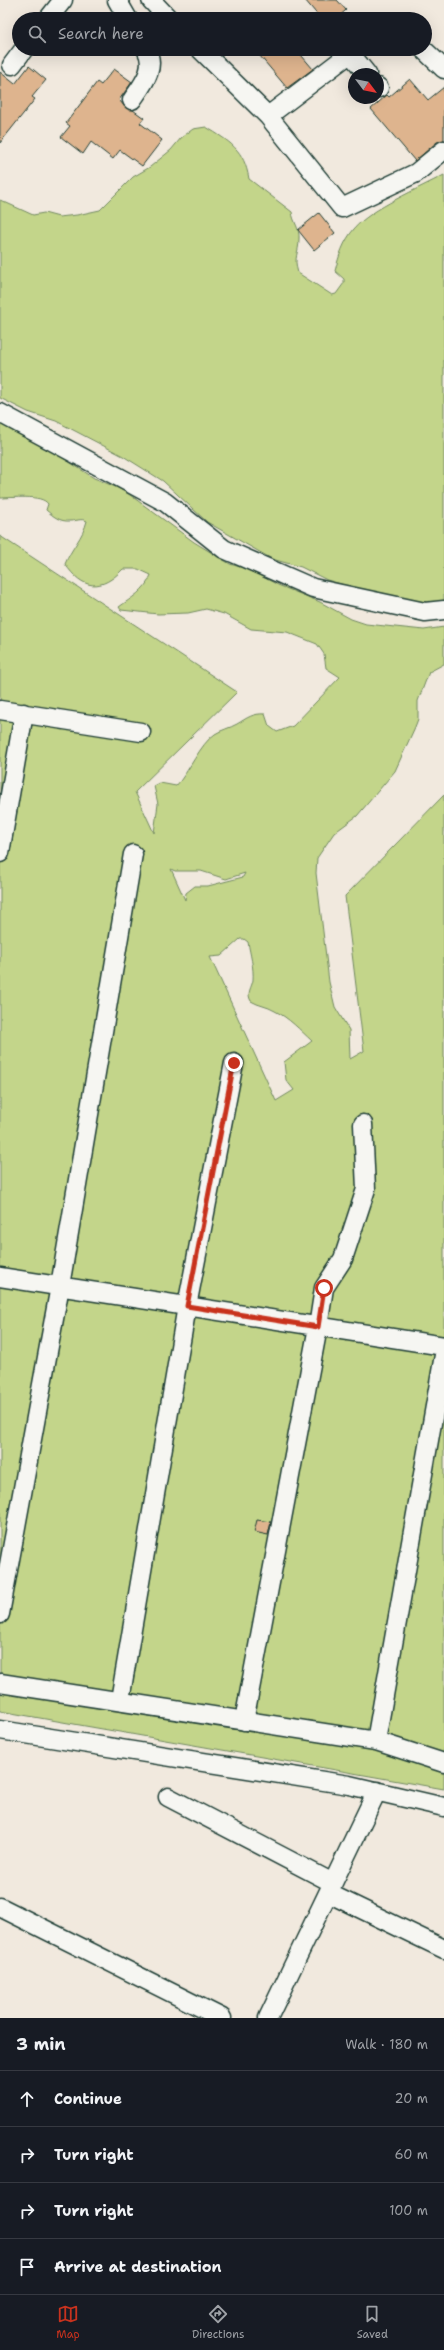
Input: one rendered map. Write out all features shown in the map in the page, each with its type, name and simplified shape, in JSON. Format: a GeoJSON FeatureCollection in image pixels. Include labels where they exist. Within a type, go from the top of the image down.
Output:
{"type":"FeatureCollection","features":[{"type":"Feature","properties":{"kind":"street"},"geometry":{"type":"LineString","coordinates":[[54,12],[63,0]]}},
{"type":"Feature","properties":{"kind":"street"},"geometry":{"type":"LineString","coordinates":[[117,0],[124,12]]}},
{"type":"Feature","properties":{"kind":"street"},"geometry":{"type":"LineString","coordinates":[[151,0],[162,12]]}},
{"type":"Feature","properties":{"kind":"street"},"geometry":{"type":"LineString","coordinates":[[12,65],[19,56]]}},
{"type":"Feature","properties":{"kind":"street"},"geometry":{"type":"LineString","coordinates":[[132,100],[150,72],[149,56]]}},
{"type":"Feature","properties":{"kind":"street"},"geometry":{"type":"LineString","coordinates":[[207,56],[268,116],[342,208],[416,173],[444,150]]}},
{"type":"Feature","properties":{"kind":"street"},"geometry":{"type":"LineString","coordinates":[[268,116],[346,56]]}},
{"type":"Feature","properties":{"kind":"street"},"geometry":{"type":"LineString","coordinates":[[356,56],[363,68]]}},
{"type":"Feature","properties":{"kind":"street"},"geometry":{"type":"LineString","coordinates":[[430,56],[444,69]]}},
{"type":"Feature","properties":{"kind":"street"},"geometry":{"type":"LineString","coordinates":[[0,412],[166,502],[224,549],[313,588],[425,612],[444,610]]}},
{"type":"Feature","properties":{"kind":"street"},"geometry":{"type":"LineString","coordinates":[[0,710],[140,732]]}},
{"type":"Feature","properties":{"kind":"street"},"geometry":{"type":"LineString","coordinates":[[0,853],[24,713]]}},
{"type":"Feature","properties":{"kind":"street"},"geometry":{"type":"LineString","coordinates":[[0,1614],[60,1286],[133,854]]}},
{"type":"Feature","properties":{"kind":"street"},"geometry":{"type":"LineString","coordinates":[[120,1700],[187,1306],[234,1063]]}},
{"type":"Feature","properties":{"kind":"street"},"geometry":{"type":"LineString","coordinates":[[244,1721],[324,1288],[343,1259],[366,1189],[363,1124]]}},
{"type":"Feature","properties":{"kind":"street"},"geometry":{"type":"LineString","coordinates":[[0,1277],[444,1346]]}},
{"type":"Feature","properties":{"kind":"street"},"geometry":{"type":"LineString","coordinates":[[376,1741],[444,1355]]}},
{"type":"Feature","properties":{"kind":"street"},"geometry":{"type":"LineString","coordinates":[[0,1684],[120,1700],[376,1741],[444,1763]]}},
{"type":"Feature","properties":{"kind":"street"},"geometry":{"type":"LineString","coordinates":[[0,1730],[377,1791],[444,1806]]}},
{"type":"Feature","properties":{"kind":"street"},"geometry":{"type":"LineString","coordinates":[[268,2018],[377,1791]]}},
{"type":"Feature","properties":{"kind":"street"},"geometry":{"type":"LineString","coordinates":[[168,1797],[444,1949]]}},
{"type":"Feature","properties":{"kind":"street"},"geometry":{"type":"LineString","coordinates":[[0,1907],[222,2018]]}},
{"type":"Feature","properties":{"kind":"green space"},"geometry":{"type":"Polygon","coordinates":[[[206,127],[229,142],[240,153],[244,160],[249,179],[292,212],[299,235],[296,259],[298,273],[332,295],[336,294],[344,283],[344,279],[335,271],[344,244],[361,221],[383,207],[444,175],[444,602],[402,602],[327,580],[301,567],[272,559],[207,522],[163,481],[123,456],[56,421],[28,412],[0,398],[0,200],[33,215],[44,213],[59,217],[100,210],[133,177],[150,167],[171,150],[181,138],[193,129],[206,127]]]}},
{"type":"Feature","properties":{"kind":"green space"},"geometry":{"type":"Polygon","coordinates":[[[0,420],[23,432],[94,478],[118,488],[130,495],[194,542],[230,564],[250,570],[278,585],[320,602],[351,619],[366,624],[424,630],[444,627],[444,664],[429,672],[418,701],[418,719],[395,771],[357,816],[334,833],[317,858],[316,873],[329,982],[335,1007],[349,1030],[350,1059],[364,1051],[345,896],[444,795],[444,1789],[0,1711],[0,536],[237,692],[135,792],[154,833],[158,804],[154,786],[160,783],[176,786],[204,744],[215,734],[250,716],[257,714],[265,714],[269,726],[277,732],[293,726],[340,677],[326,668],[324,654],[317,644],[287,632],[251,629],[224,614],[206,609],[188,613],[158,614],[121,610],[119,607],[141,590],[151,575],[138,569],[123,569],[107,582],[92,585],[85,583],[72,573],[65,564],[83,532],[87,521],[60,520],[46,510],[48,504],[40,499],[26,497],[0,498],[0,420]],[[171,869],[185,900],[186,893],[195,886],[208,886],[243,877],[245,873],[226,879],[201,871],[175,871],[171,869]],[[240,939],[221,956],[210,957],[276,1101],[294,1090],[286,1080],[284,1062],[312,1041],[285,1017],[272,1009],[251,1001],[249,995],[253,980],[252,961],[248,942],[244,939],[240,939]]]}},
{"type":"Feature","properties":{"kind":"building"},"geometry":{"type":"Polygon","coordinates":[[[305,0],[337,0],[346,10],[344,12],[315,12],[305,0]]]}},
{"type":"Feature","properties":{"kind":"building"},"geometry":{"type":"Polygon","coordinates":[[[260,56],[302,56],[313,69],[287,88],[260,56]]]}},
{"type":"Feature","properties":{"kind":"building"},"geometry":{"type":"Polygon","coordinates":[[[29,66],[46,80],[32,97],[35,99],[0,143],[0,72],[15,84],[29,66]]]}},
{"type":"Feature","properties":{"kind":"building"},"geometry":{"type":"Polygon","coordinates":[[[114,69],[132,82],[119,100],[126,108],[133,110],[144,118],[140,123],[162,140],[142,166],[120,150],[113,159],[91,142],[83,154],[61,137],[70,126],[66,123],[97,82],[101,85],[114,69]]]}},
{"type":"Feature","properties":{"kind":"building"},"geometry":{"type":"Polygon","coordinates":[[[410,79],[428,100],[444,87],[444,140],[437,142],[415,161],[371,109],[377,104],[384,104],[384,98],[387,95],[389,97],[410,79]]]}},
{"type":"Feature","properties":{"kind":"building"},"geometry":{"type":"Polygon","coordinates":[[[319,213],[335,233],[314,250],[298,230],[319,213]]]}},
{"type":"Feature","properties":{"kind":"building"},"geometry":{"type":"Polygon","coordinates":[[[257,1520],[271,1522],[268,1535],[254,1532],[257,1520]]]}},
{"type":"Feature","properties":{"kind":"route"},"geometry":{"type":"LineString","coordinates":[[234,1063],[187,1306],[318,1327],[324,1288]]}}]}
